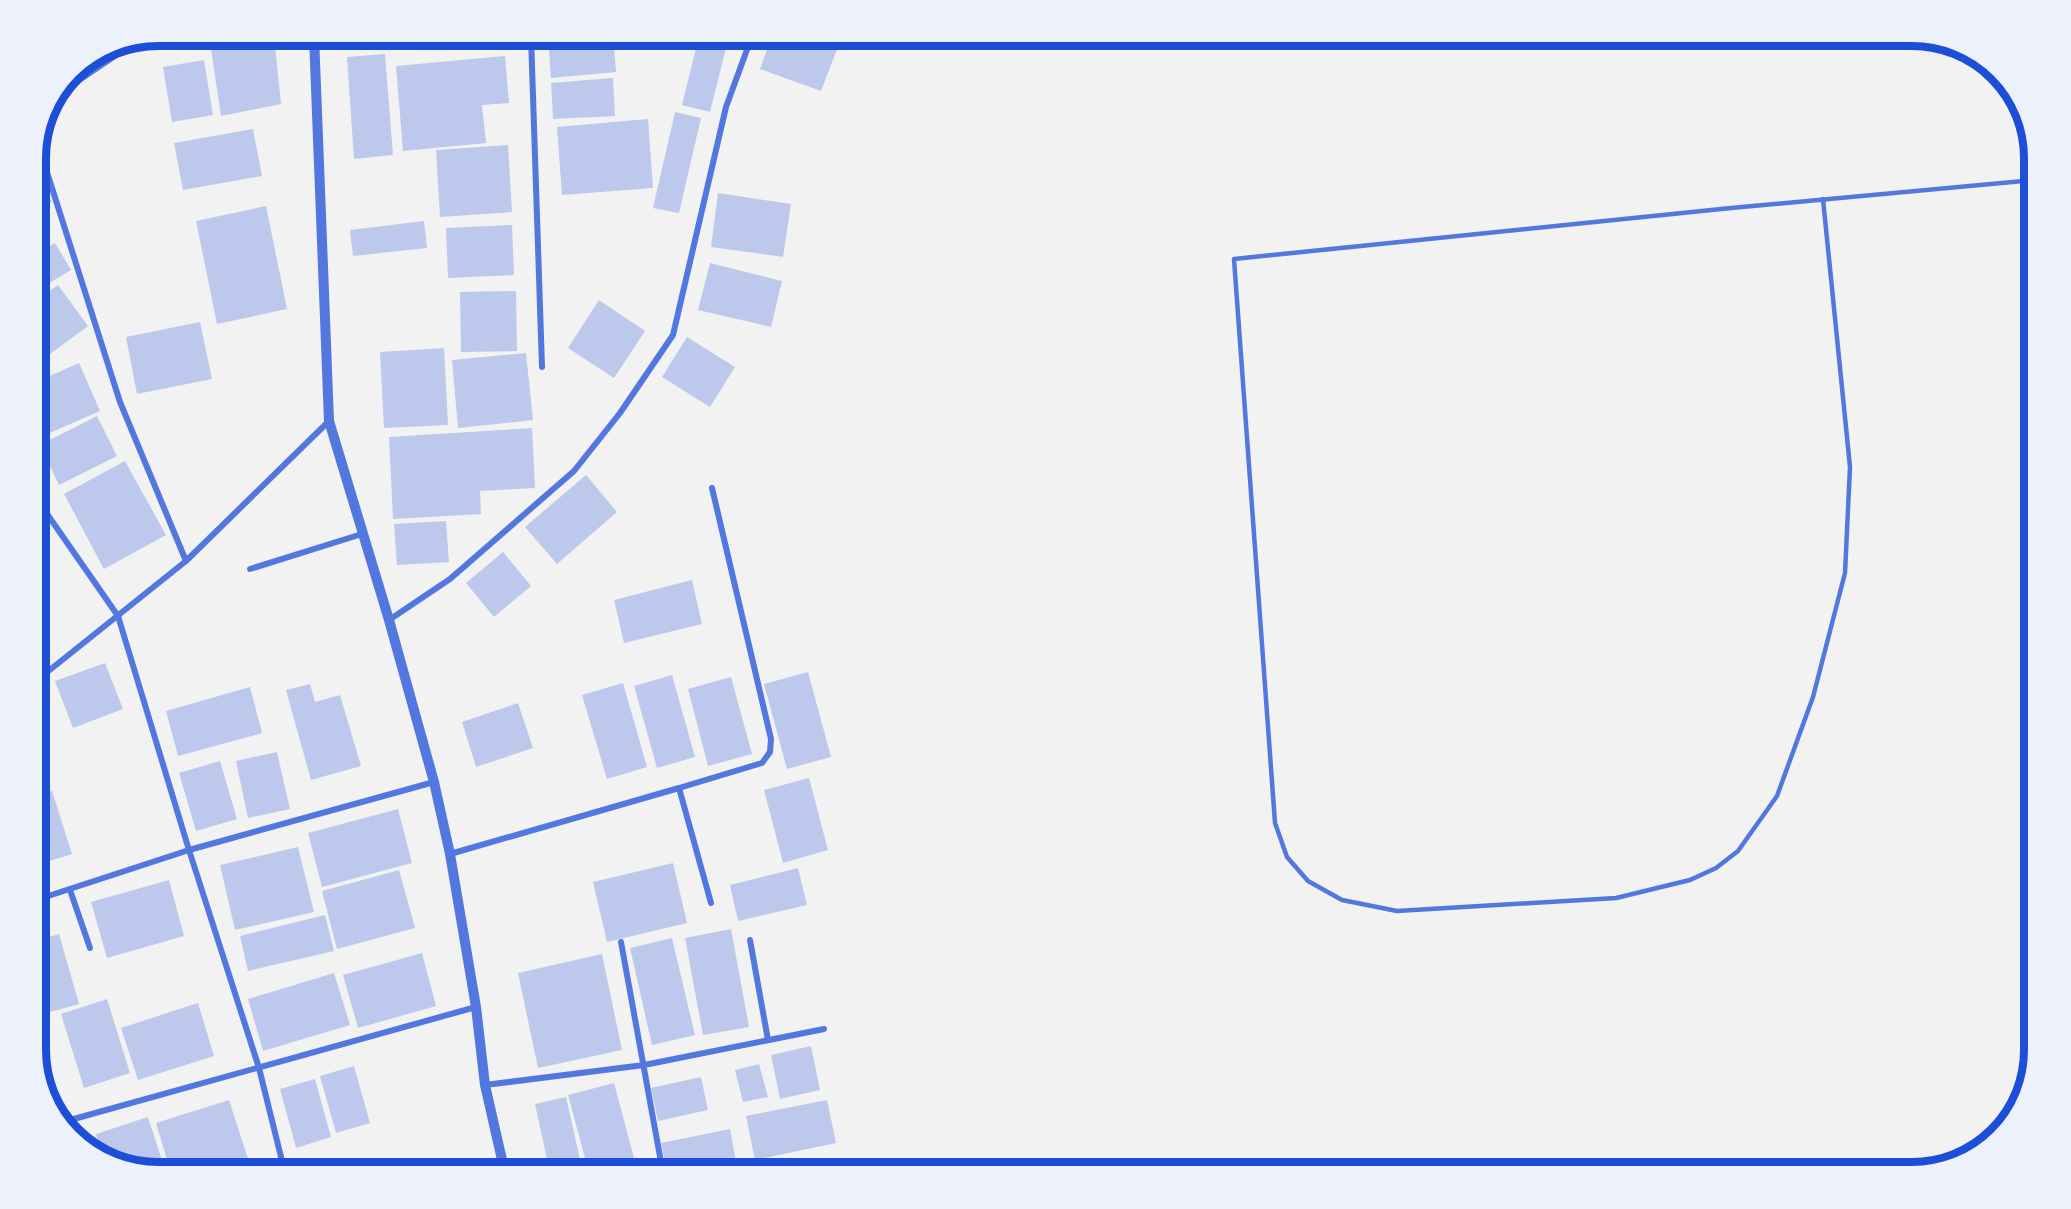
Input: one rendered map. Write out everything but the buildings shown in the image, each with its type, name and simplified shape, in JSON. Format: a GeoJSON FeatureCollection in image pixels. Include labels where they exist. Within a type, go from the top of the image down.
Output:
{"type":"FeatureCollection","features":[{"type":"Feature","properties":{"kind":"street"},"geometry":{"type":"LineString","coordinates":[[314,46],[329,421],[389,620],[434,782],[450,854],[476,1007],[485,1085],[502,1162]]}},
{"type":"Feature","properties":{"kind":"street"},"geometry":{"type":"LineString","coordinates":[[531,46],[542,367]]}},
{"type":"Feature","properties":{"kind":"street"},"geometry":{"type":"LineString","coordinates":[[389,620],[450,579],[574,471],[620,413],[673,335],[726,107],[748,46]]}},
{"type":"Feature","properties":{"kind":"street"},"geometry":{"type":"LineString","coordinates":[[78,80],[112,57]]}},
{"type":"Feature","properties":{"kind":"street"},"geometry":{"type":"LineString","coordinates":[[47,172],[120,402],[186,561]]}},
{"type":"Feature","properties":{"kind":"street"},"geometry":{"type":"LineString","coordinates":[[47,672],[186,561],[329,421]]}},
{"type":"Feature","properties":{"kind":"street"},"geometry":{"type":"LineString","coordinates":[[450,854],[762,763],[770,752],[771,739],[712,488]]}},
{"type":"Feature","properties":{"kind":"street"},"geometry":{"type":"LineString","coordinates":[[47,514],[118,616],[189,850],[259,1068],[282,1162]]}},
{"type":"Feature","properties":{"kind":"street"},"geometry":{"type":"LineString","coordinates":[[250,569],[362,534]]}},
{"type":"Feature","properties":{"kind":"street"},"geometry":{"type":"LineString","coordinates":[[47,897],[189,850],[434,782]]}},
{"type":"Feature","properties":{"kind":"street"},"geometry":{"type":"LineString","coordinates":[[679,788],[711,903]]}},
{"type":"Feature","properties":{"kind":"street"},"geometry":{"type":"LineString","coordinates":[[70,890],[90,948]]}},
{"type":"Feature","properties":{"kind":"street"},"geometry":{"type":"LineString","coordinates":[[750,940],[768,1040]]}},
{"type":"Feature","properties":{"kind":"street"},"geometry":{"type":"LineString","coordinates":[[621,942],[661,1162]]}},
{"type":"Feature","properties":{"kind":"street"},"geometry":{"type":"LineString","coordinates":[[71,1120],[476,1007]]}},
{"type":"Feature","properties":{"kind":"street"},"geometry":{"type":"LineString","coordinates":[[485,1085],[644,1065],[824,1029]]}},
{"type":"Feature","properties":{"kind":"lane"},"geometry":{"type":"LineString","coordinates":[[1823,199],[1850,467],[1845,573],[1814,697],[1777,796],[1738,851],[1716,868],[1690,880],[1616,898],[1396,910],[1342,900],[1308,881],[1287,857],[1275,823],[1234,259],[1823,199],[2024,181]]}}]}
